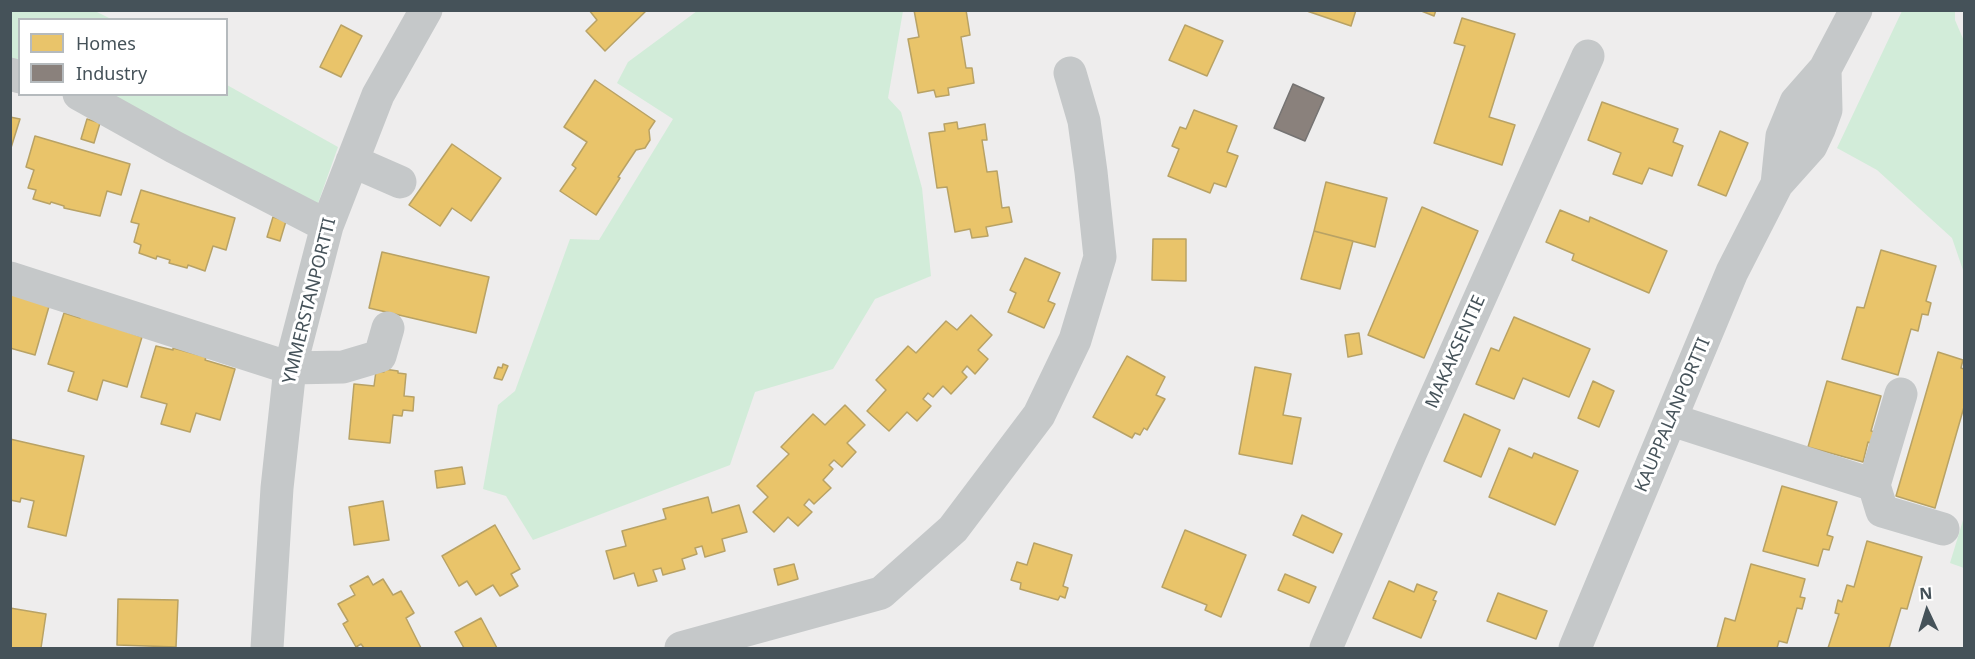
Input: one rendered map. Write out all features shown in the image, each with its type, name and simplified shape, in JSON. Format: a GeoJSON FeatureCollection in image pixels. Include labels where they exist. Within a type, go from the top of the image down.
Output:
{"type":"FeatureCollection","features":[{"type":"Feature","properties":{"kind":"street","name":"YMMERSTANPORTTI"},"geometry":{"type":"LineString","coordinates":[[267,648],[277,488],[290,368],[327,226],[378,95],[426,10]]}},
{"type":"Feature","properties":{"kind":"street","name":"KAUPPALANPORTTI"},"geometry":{"type":"LineString","coordinates":[[1575,648],[1732,272],[1777,184],[1811,146],[1819,129],[1826,110],[1826,69],[1856,10]]}},
{"type":"Feature","properties":{"kind":"street","name":"MAKAKSENTIE"},"geometry":{"type":"LineString","coordinates":[[1326,648],[1588,56]]}},
{"type":"Feature","properties":{"kind":"street"},"geometry":{"type":"LineString","coordinates":[[681,648],[881,593],[953,529],[1040,415],[1075,340],[1100,257],[1084,121],[1070,73]]}},
{"type":"Feature","properties":{"kind":"street"},"geometry":{"type":"LineString","coordinates":[[83,96],[184,152],[327,226]]}},
{"type":"Feature","properties":{"kind":"street"},"geometry":{"type":"LineString","coordinates":[[352,161],[400,182]]}},
{"type":"Feature","properties":{"kind":"street"},"geometry":{"type":"LineString","coordinates":[[10,278],[290,368],[343,367],[380,356],[388,328]]}},
{"type":"Feature","properties":{"kind":"street"},"geometry":{"type":"LineString","coordinates":[[1901,394],[1874,485],[1882,511],[1943,529]]}},
{"type":"Feature","properties":{"kind":"street"},"geometry":{"type":"LineString","coordinates":[[1672,420],[1874,485]]}},
{"type":"Feature","properties":{"kind":"green space"},"geometry":{"type":"Polygon","coordinates":[[[10,11],[95,11],[109,18],[18,18],[18,64],[11,61],[10,11]]]}},
{"type":"Feature","properties":{"kind":"green space"},"geometry":{"type":"Polygon","coordinates":[[[697,11],[903,11],[888,98],[901,112],[922,188],[931,276],[875,299],[833,369],[755,392],[730,465],[533,540],[506,496],[483,489],[498,405],[515,391],[570,239],[599,240],[673,119],[617,83],[628,62],[697,11]]]}},
{"type":"Feature","properties":{"kind":"green space"},"geometry":{"type":"Polygon","coordinates":[[[1902,11],[1955,11],[1955,20],[1964,41],[1964,273],[1952,238],[1877,170],[1837,148],[1902,11]]]}},
{"type":"Feature","properties":{"kind":"green space"},"geometry":{"type":"Polygon","coordinates":[[[228,86],[338,147],[316,209],[110,96],[228,96],[228,86]]]}},
{"type":"Feature","properties":{"kind":"green space"},"geometry":{"type":"Polygon","coordinates":[[[1964,517],[1964,568],[1950,563],[1964,517]]]}},
{"type":"Feature","properties":{"kind":"building: Homes"},"geometry":{"type":"Polygon","coordinates":[[[589,10],[647,10],[605,51],[586,31],[597,20],[589,10]]]}},
{"type":"Feature","properties":{"kind":"building: Homes"},"geometry":{"type":"Polygon","coordinates":[[[914,10],[966,10],[970,35],[961,37],[966,68],[972,68],[974,83],[948,88],[949,95],[936,97],[934,90],[918,93],[908,39],[919,37],[914,10]]]}},
{"type":"Feature","properties":{"kind":"building: Homes"},"geometry":{"type":"Polygon","coordinates":[[[1304,10],[1356,10],[1351,26],[1304,10]]]}},
{"type":"Feature","properties":{"kind":"building: Homes"},"geometry":{"type":"Polygon","coordinates":[[[1419,10],[1436,10],[1434,16],[1419,10]]]}},
{"type":"Feature","properties":{"kind":"building: Homes"},"geometry":{"type":"Polygon","coordinates":[[[1462,18],[1515,34],[1489,117],[1515,125],[1502,165],[1434,143],[1465,46],[1454,43],[1462,18]]]}},
{"type":"Feature","properties":{"kind":"building: Homes"},"geometry":{"type":"Polygon","coordinates":[[[341,25],[362,36],[341,77],[320,67],[341,25]]]}},
{"type":"Feature","properties":{"kind":"building: Homes"},"geometry":{"type":"Polygon","coordinates":[[[1185,25],[1223,41],[1207,76],[1169,60],[1185,25]]]}},
{"type":"Feature","properties":{"kind":"building: Homes"},"geometry":{"type":"Polygon","coordinates":[[[595,80],[655,121],[649,130],[650,140],[645,148],[636,150],[596,215],[560,191],[576,168],[572,165],[587,142],[564,127],[595,80]]]}},
{"type":"Feature","properties":{"kind":"building: Homes"},"geometry":{"type":"Polygon","coordinates":[[[1602,102],[1678,129],[1673,142],[1683,146],[1672,176],[1649,168],[1642,184],[1613,174],[1621,153],[1588,140],[1602,102]]]}},
{"type":"Feature","properties":{"kind":"building: Homes"},"geometry":{"type":"Polygon","coordinates":[[[1194,110],[1237,126],[1227,152],[1238,156],[1226,187],[1214,183],[1210,193],[1168,176],[1179,149],[1172,146],[1180,127],[1186,129],[1194,110]]]}},
{"type":"Feature","properties":{"kind":"building: Homes"},"geometry":{"type":"Polygon","coordinates":[[[10,117],[20,119],[10,151],[10,117]]]}},
{"type":"Feature","properties":{"kind":"building: Homes"},"geometry":{"type":"Polygon","coordinates":[[[87,119],[100,123],[94,143],[81,139],[87,119]]]}},
{"type":"Feature","properties":{"kind":"building: Homes"},"geometry":{"type":"Polygon","coordinates":[[[957,122],[958,129],[985,124],[987,140],[982,140],[987,172],[997,171],[1002,208],[1009,207],[1012,222],[986,227],[988,236],[972,238],[970,229],[955,232],[947,187],[937,188],[929,133],[945,131],[944,124],[957,122]]]}},
{"type":"Feature","properties":{"kind":"building: Homes"},"geometry":{"type":"Polygon","coordinates":[[[1720,131],[1748,143],[1726,196],[1698,185],[1720,131]]]}},
{"type":"Feature","properties":{"kind":"building: Homes"},"geometry":{"type":"Polygon","coordinates":[[[35,136],[130,164],[121,195],[107,191],[100,216],[33,199],[36,190],[28,188],[34,170],[26,167],[35,136]]]}},
{"type":"Feature","properties":{"kind":"building: Homes"},"geometry":{"type":"Polygon","coordinates":[[[452,144],[501,178],[471,221],[452,208],[440,226],[409,205],[452,144]]]}},
{"type":"Feature","properties":{"kind":"building: Homes"},"geometry":{"type":"Polygon","coordinates":[[[1326,182],[1387,198],[1375,247],[1314,231],[1326,182]]]}},
{"type":"Feature","properties":{"kind":"building: Homes"},"geometry":{"type":"Polygon","coordinates":[[[141,190],[235,218],[226,250],[213,246],[205,271],[188,265],[187,268],[169,263],[170,260],[157,256],[156,259],[139,253],[141,245],[134,242],[139,224],[131,222],[141,190]]]}},
{"type":"Feature","properties":{"kind":"building: Homes"},"geometry":{"type":"Polygon","coordinates":[[[1422,207],[1478,231],[1424,358],[1368,335],[1422,207]]]}},
{"type":"Feature","properties":{"kind":"building: Homes"},"geometry":{"type":"Polygon","coordinates":[[[1560,210],[1589,222],[1590,217],[1667,251],[1649,293],[1572,260],[1574,254],[1546,242],[1560,210]]]}},
{"type":"Feature","properties":{"kind":"building: Homes"},"geometry":{"type":"Polygon","coordinates":[[[273,217],[286,221],[280,241],[267,237],[273,217]]]}},
{"type":"Feature","properties":{"kind":"building: Homes"},"geometry":{"type":"Polygon","coordinates":[[[1314,231],[1353,241],[1340,289],[1301,279],[1314,231]]]}},
{"type":"Feature","properties":{"kind":"building: Homes"},"geometry":{"type":"Polygon","coordinates":[[[1153,239],[1186,239],[1186,281],[1152,280],[1153,239]]]}},
{"type":"Feature","properties":{"kind":"building: Homes"},"geometry":{"type":"Polygon","coordinates":[[[1881,250],[1936,266],[1926,301],[1931,303],[1928,315],[1922,314],[1918,331],[1911,329],[1898,375],[1842,359],[1857,307],[1864,308],[1881,250]]]}},
{"type":"Feature","properties":{"kind":"building: Homes"},"geometry":{"type":"Polygon","coordinates":[[[382,252],[489,277],[476,333],[369,308],[382,252]]]}},
{"type":"Feature","properties":{"kind":"building: Homes"},"geometry":{"type":"Polygon","coordinates":[[[1025,258],[1060,273],[1048,301],[1055,304],[1044,328],[1008,312],[1016,293],[1010,290],[1025,258]]]}},
{"type":"Feature","properties":{"kind":"building: Homes"},"geometry":{"type":"Polygon","coordinates":[[[10,289],[50,303],[35,355],[10,348],[10,289]]]}},
{"type":"Feature","properties":{"kind":"building: Homes"},"geometry":{"type":"Polygon","coordinates":[[[64,313],[80,318],[81,315],[142,337],[127,387],[103,380],[97,400],[68,391],[74,372],[48,364],[64,313]]]}},
{"type":"Feature","properties":{"kind":"building: Homes"},"geometry":{"type":"Polygon","coordinates":[[[971,315],[992,335],[978,350],[988,359],[975,374],[967,366],[962,372],[967,377],[951,394],[943,386],[933,397],[928,393],[923,399],[931,406],[917,421],[907,412],[889,431],[867,411],[886,390],[876,380],[908,346],[916,353],[946,321],[957,330],[971,315]]]}},
{"type":"Feature","properties":{"kind":"building: Homes"},"geometry":{"type":"Polygon","coordinates":[[[1514,317],[1590,349],[1569,397],[1523,378],[1514,399],[1476,384],[1491,348],[1499,351],[1514,317]]]}},
{"type":"Feature","properties":{"kind":"building: Homes"},"geometry":{"type":"Polygon","coordinates":[[[1359,333],[1362,354],[1348,357],[1345,335],[1359,333]]]}},
{"type":"Feature","properties":{"kind":"building: Homes"},"geometry":{"type":"Polygon","coordinates":[[[156,346],[206,357],[205,360],[235,369],[220,420],[196,413],[190,432],[161,424],[167,404],[141,397],[156,346]]]}},
{"type":"Feature","properties":{"kind":"building: Homes"},"geometry":{"type":"Polygon","coordinates":[[[1938,352],[1963,360],[1961,368],[1964,369],[1964,407],[1935,508],[1896,496],[1938,352]]]}},
{"type":"Feature","properties":{"kind":"building: Homes"},"geometry":{"type":"Polygon","coordinates":[[[1127,356],[1165,377],[1156,395],[1165,399],[1147,430],[1144,428],[1140,435],[1135,433],[1132,438],[1093,417],[1127,356]]]}},
{"type":"Feature","properties":{"kind":"building: Homes"},"geometry":{"type":"Polygon","coordinates":[[[503,364],[508,366],[502,380],[494,378],[498,367],[502,368],[503,364]]]}},
{"type":"Feature","properties":{"kind":"building: Homes"},"geometry":{"type":"Polygon","coordinates":[[[1255,367],[1291,374],[1283,415],[1301,418],[1292,464],[1239,454],[1255,367]]]}},
{"type":"Feature","properties":{"kind":"building: Homes"},"geometry":{"type":"Polygon","coordinates":[[[384,369],[406,374],[404,396],[414,397],[413,411],[403,410],[402,416],[393,415],[390,443],[349,439],[354,384],[374,386],[376,371],[384,372],[384,369]]]}},
{"type":"Feature","properties":{"kind":"building: Homes"},"geometry":{"type":"Polygon","coordinates":[[[1593,381],[1614,391],[1599,427],[1578,418],[1593,381]]]}},
{"type":"Feature","properties":{"kind":"building: Homes"},"geometry":{"type":"Polygon","coordinates":[[[1827,381],[1881,396],[1871,431],[1876,432],[1873,444],[1868,442],[1863,462],[1808,447],[1827,381]]]}},
{"type":"Feature","properties":{"kind":"building: Homes"},"geometry":{"type":"Polygon","coordinates":[[[845,405],[865,425],[847,443],[856,452],[842,467],[834,460],[829,465],[833,469],[823,480],[831,488],[814,504],[809,499],[804,505],[812,512],[798,526],[788,517],[774,532],[753,512],[768,497],[757,486],[789,454],[781,447],[813,414],[825,425],[845,405]]]}},
{"type":"Feature","properties":{"kind":"building: Homes"},"geometry":{"type":"Polygon","coordinates":[[[1464,414],[1500,430],[1481,477],[1444,461],[1464,414]]]}},
{"type":"Feature","properties":{"kind":"building: Homes"},"geometry":{"type":"Polygon","coordinates":[[[10,439],[84,456],[66,536],[28,527],[34,501],[21,498],[20,502],[10,500],[10,439]]]}},
{"type":"Feature","properties":{"kind":"building: Homes"},"geometry":{"type":"Polygon","coordinates":[[[1509,448],[1532,458],[1534,453],[1578,471],[1555,525],[1489,497],[1509,448]]]}},
{"type":"Feature","properties":{"kind":"building: Homes"},"geometry":{"type":"Polygon","coordinates":[[[462,467],[465,484],[437,488],[435,471],[462,467]]]}},
{"type":"Feature","properties":{"kind":"building: Homes"},"geometry":{"type":"Polygon","coordinates":[[[1782,486],[1837,502],[1827,535],[1833,537],[1829,550],[1823,549],[1818,566],[1763,551],[1782,486]]]}},
{"type":"Feature","properties":{"kind":"building: Homes"},"geometry":{"type":"Polygon","coordinates":[[[708,497],[712,513],[739,505],[747,532],[722,539],[725,551],[705,557],[702,546],[695,548],[697,554],[682,559],[685,569],[663,575],[661,568],[653,570],[657,581],[638,586],[634,573],[614,579],[606,551],[626,546],[622,531],[666,519],[663,509],[708,497]]]}},
{"type":"Feature","properties":{"kind":"building: Homes"},"geometry":{"type":"Polygon","coordinates":[[[383,501],[389,540],[354,545],[349,507],[383,501]]]}},
{"type":"Feature","properties":{"kind":"building: Homes"},"geometry":{"type":"Polygon","coordinates":[[[1302,515],[1342,534],[1333,553],[1293,535],[1302,515]]]}},
{"type":"Feature","properties":{"kind":"building: Homes"},"geometry":{"type":"Polygon","coordinates":[[[495,525],[520,569],[511,574],[518,586],[500,596],[493,585],[476,595],[467,581],[459,586],[442,556],[495,525]]]}},
{"type":"Feature","properties":{"kind":"building: Homes"},"geometry":{"type":"Polygon","coordinates":[[[1185,530],[1246,555],[1221,617],[1205,610],[1207,605],[1162,587],[1185,530]]]}},
{"type":"Feature","properties":{"kind":"building: Homes"},"geometry":{"type":"Polygon","coordinates":[[[1867,541],[1922,557],[1907,609],[1901,608],[1889,648],[1828,648],[1839,614],[1835,613],[1838,600],[1842,602],[1847,585],[1854,587],[1867,541]]]}},
{"type":"Feature","properties":{"kind":"building: Homes"},"geometry":{"type":"Polygon","coordinates":[[[1034,543],[1072,555],[1063,586],[1068,588],[1065,598],[1060,596],[1058,600],[1020,589],[1021,583],[1011,580],[1017,562],[1027,565],[1034,543]]]}},
{"type":"Feature","properties":{"kind":"building: Homes"},"geometry":{"type":"Polygon","coordinates":[[[794,564],[798,579],[778,585],[774,569],[794,564]]]}},
{"type":"Feature","properties":{"kind":"building: Homes"},"geometry":{"type":"Polygon","coordinates":[[[1751,564],[1805,579],[1800,597],[1805,598],[1802,609],[1797,608],[1787,643],[1779,641],[1777,648],[1717,648],[1725,618],[1735,621],[1751,564]]]}},
{"type":"Feature","properties":{"kind":"building: Homes"},"geometry":{"type":"Polygon","coordinates":[[[1285,574],[1316,587],[1309,603],[1278,590],[1285,574]]]}},
{"type":"Feature","properties":{"kind":"building: Homes"},"geometry":{"type":"Polygon","coordinates":[[[368,576],[373,585],[383,579],[393,595],[401,591],[414,613],[406,618],[421,648],[364,648],[361,644],[356,647],[343,624],[348,621],[338,604],[355,595],[350,586],[368,576]]]}},
{"type":"Feature","properties":{"kind":"building: Homes"},"geometry":{"type":"Polygon","coordinates":[[[1389,581],[1414,592],[1417,584],[1437,592],[1433,600],[1436,601],[1421,638],[1373,618],[1389,581]]]}},
{"type":"Feature","properties":{"kind":"building: Homes"},"geometry":{"type":"Polygon","coordinates":[[[1498,593],[1547,611],[1536,639],[1487,621],[1498,593]]]}},
{"type":"Feature","properties":{"kind":"building: Homes"},"geometry":{"type":"Polygon","coordinates":[[[118,599],[178,600],[176,647],[117,645],[118,599]]]}},
{"type":"Feature","properties":{"kind":"building: Homes"},"geometry":{"type":"Polygon","coordinates":[[[10,608],[46,614],[41,648],[10,648],[10,608]]]}},
{"type":"Feature","properties":{"kind":"building: Homes"},"geometry":{"type":"Polygon","coordinates":[[[481,618],[497,648],[464,648],[455,632],[481,618]]]}},
{"type":"Feature","properties":{"kind":"building: Industry"},"geometry":{"type":"Polygon","coordinates":[[[1293,84],[1324,98],[1305,141],[1274,128],[1293,84]]]}}]}
